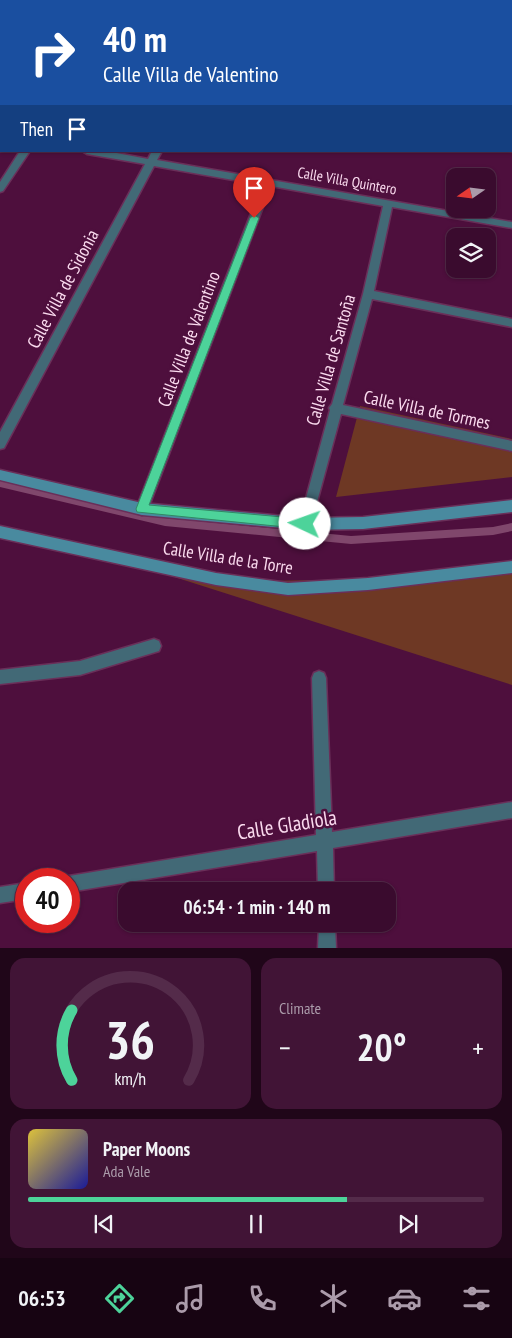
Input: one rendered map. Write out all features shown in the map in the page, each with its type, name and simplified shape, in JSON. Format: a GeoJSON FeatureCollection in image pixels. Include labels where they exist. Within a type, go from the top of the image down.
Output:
{"type":"FeatureCollection","features":[{"type":"Feature","properties":{"kind":"street"},"geometry":{"type":"LineString","coordinates":[[0,189],[24,152]]}},
{"type":"Feature","properties":{"kind":"street","name":"Calle Villa Quintero"},"geometry":{"type":"LineString","coordinates":[[93,152],[512,225]]}},
{"type":"Feature","properties":{"kind":"street","name":"Calle Villa de Sidonia"},"geometry":{"type":"LineString","coordinates":[[0,444],[156,152]]}},
{"type":"Feature","properties":{"kind":"street","name":"Calle Villa de Valentino"},"geometry":{"type":"LineString","coordinates":[[142,509],[268,182]]}},
{"type":"Feature","properties":{"kind":"street","name":"Calle Villa de Santoña"},"geometry":{"type":"LineString","coordinates":[[305,524],[335,408],[368,294],[388,204]]}},
{"type":"Feature","properties":{"kind":"street"},"geometry":{"type":"LineString","coordinates":[[368,294],[512,323]]}},
{"type":"Feature","properties":{"kind":"street","name":"Calle Villa de Tormes"},"geometry":{"type":"LineString","coordinates":[[335,408],[512,446]]}},
{"type":"Feature","properties":{"kind":"street","name":"Calle Villa de la Torre"},"geometry":{"type":"LineString","coordinates":[[0,475],[142,509],[305,524],[363,523],[512,506]]}},
{"type":"Feature","properties":{"kind":"street","name":"Calle Villa de la Torre"},"geometry":{"type":"LineString","coordinates":[[0,532],[216,579],[288,589],[368,584],[512,567]]}},
{"type":"Feature","properties":{"kind":"street"},"geometry":{"type":"LineString","coordinates":[[0,677],[80,668],[154,646]]}},
{"type":"Feature","properties":{"kind":"street"},"geometry":{"type":"LineString","coordinates":[[319,678],[326,882]]}},
{"type":"Feature","properties":{"kind":"street","name":"Calle Gladiola"},"geometry":{"type":"LineString","coordinates":[[80,882],[512,810]]}},
{"type":"Feature","properties":{"kind":"street"},"geometry":{"type":"LineString","coordinates":[[0,895],[15,893]]}},
{"type":"Feature","properties":{"kind":"street"},"geometry":{"type":"LineString","coordinates":[[327,932],[327,948]]}},
{"type":"Feature","properties":{"kind":"shaded area"},"geometry":{"type":"Polygon","coordinates":[[[360,406],[512,439],[512,477],[336,497],[360,406]]]}},
{"type":"Feature","properties":{"kind":"shaded area"},"geometry":{"type":"Polygon","coordinates":[[[512,561],[512,685],[165,574],[266,581],[370,579],[512,561]]]}},
{"type":"Feature","properties":{"kind":"waterway"},"geometry":{"type":"LineString","coordinates":[[0,483],[165,522],[351,540],[493,531],[512,527]]}},
{"type":"Feature","properties":{"kind":"route"},"geometry":{"type":"LineString","coordinates":[[254,218],[142,509],[305,524]]}}]}
